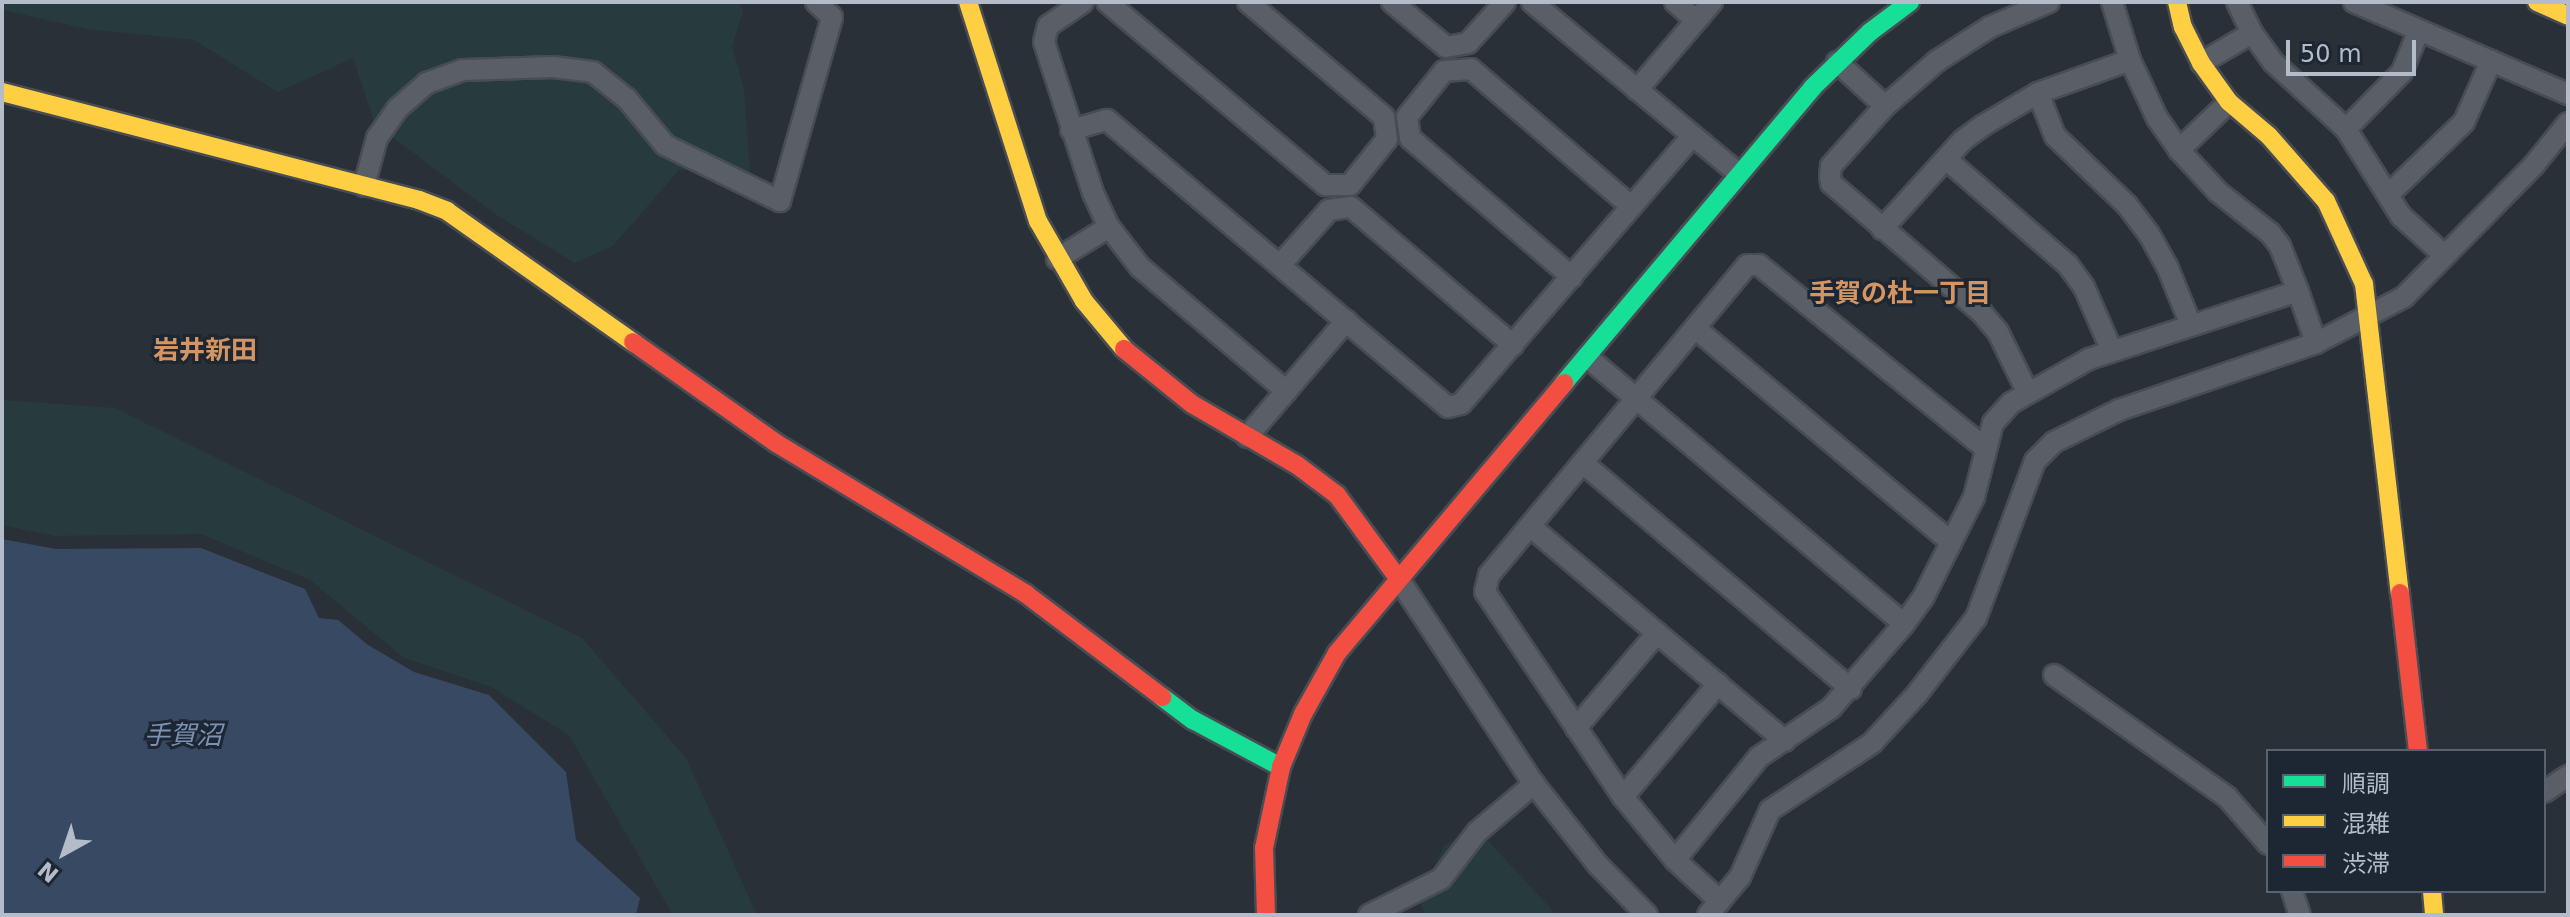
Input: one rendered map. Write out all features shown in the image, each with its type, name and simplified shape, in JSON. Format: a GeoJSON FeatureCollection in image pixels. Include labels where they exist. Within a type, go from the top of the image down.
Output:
{"type":"FeatureCollection","features":[{"type":"Feature","properties":{"kind":"street"},"geometry":{"type":"LineString","coordinates":[[364,186],[377,138],[397,109],[427,83],[463,70],[553,67],[593,72],[627,99],[665,145],[780,201],[832,17],[816,2]]}},
{"type":"Feature","properties":{"kind":"street"},"geometry":{"type":"LineString","coordinates":[[968,2],[1026,185],[1057,259],[1084,301],[1129,355],[1192,404],[1297,465],[1337,495],[1398,578],[1534,784],[1598,865],[1647,915]]}},
{"type":"Feature","properties":{"kind":"street"},"geometry":{"type":"LineString","coordinates":[[1083,2],[1048,26],[1044,42],[1071,130],[1109,227],[1140,267],[1286,391]]}},
{"type":"Feature","properties":{"kind":"street"},"geometry":{"type":"LineString","coordinates":[[1107,2],[1325,185],[1350,185],[1387,139],[1384,117],[1248,2]]}},
{"type":"Feature","properties":{"kind":"street"},"geometry":{"type":"LineString","coordinates":[[1392,2],[1446,47],[1468,43],[1505,2]]}},
{"type":"Feature","properties":{"kind":"street"},"geometry":{"type":"LineString","coordinates":[[1532,2],[1739,174]]}},
{"type":"Feature","properties":{"kind":"street"},"geometry":{"type":"LineString","coordinates":[[1675,2],[1696,20]]}},
{"type":"Feature","properties":{"kind":"street"},"geometry":{"type":"LineString","coordinates":[[1637,90],[1712,2]]}},
{"type":"Feature","properties":{"kind":"street"},"geometry":{"type":"LineString","coordinates":[[2028,393],[1998,332],[1982,313],[1882,229],[1831,183],[1830,176],[1831,166],[1885,106],[1937,61],[1990,27],[2049,2]]}},
{"type":"Feature","properties":{"kind":"street"},"geometry":{"type":"LineString","coordinates":[[2112,2],[2143,92],[2179,150],[2218,192],[2270,233],[2280,246],[2316,343]]}},
{"type":"Feature","properties":{"kind":"street"},"geometry":{"type":"LineString","coordinates":[[2177,2],[2183,27],[2201,63],[2229,102],[2269,136],[2326,201],[2359,270],[2370,314],[2418,749]]}},
{"type":"Feature","properties":{"kind":"street"},"geometry":{"type":"LineString","coordinates":[[2237,2],[2252,33],[2273,62],[2346,129],[2401,216],[2444,255]]}},
{"type":"Feature","properties":{"kind":"street"},"geometry":{"type":"LineString","coordinates":[[2354,2],[2568,94]]}},
{"type":"Feature","properties":{"kind":"street"},"geometry":{"type":"LineString","coordinates":[[2537,2],[2568,16]]}},
{"type":"Feature","properties":{"kind":"street"},"geometry":{"type":"LineString","coordinates":[[1266,915],[1264,848],[1281,767],[1303,714],[1330,664],[1398,578],[1739,174],[1837,62],[1902,4]]}},
{"type":"Feature","properties":{"kind":"street"},"geometry":{"type":"LineString","coordinates":[[2346,129],[2402,72],[2419,30]]}},
{"type":"Feature","properties":{"kind":"street"},"geometry":{"type":"LineString","coordinates":[[2201,63],[2252,33]]}},
{"type":"Feature","properties":{"kind":"street"},"geometry":{"type":"LineString","coordinates":[[1882,229],[1946,159],[1982,126],[2038,93],[2130,60]]}},
{"type":"Feature","properties":{"kind":"street"},"geometry":{"type":"LineString","coordinates":[[2389,194],[2464,122],[2491,61]]}},
{"type":"Feature","properties":{"kind":"street"},"geometry":{"type":"LineString","coordinates":[[1837,62],[1885,106]]}},
{"type":"Feature","properties":{"kind":"street"},"geometry":{"type":"LineString","coordinates":[[1572,277],[1410,138],[1407,117],[1444,71],[1471,69],[1631,206]]}},
{"type":"Feature","properties":{"kind":"street"},"geometry":{"type":"LineString","coordinates":[[2,92],[364,186],[447,211],[776,443],[1026,594],[1193,720],[1281,767]]}},
{"type":"Feature","properties":{"kind":"street"},"geometry":{"type":"LineString","coordinates":[[2038,93],[2061,144],[2127,205],[2149,234],[2167,266],[2191,325]]}},
{"type":"Feature","properties":{"kind":"street"},"geometry":{"type":"LineString","coordinates":[[2179,150],[2229,102]]}},
{"type":"Feature","properties":{"kind":"street"},"geometry":{"type":"LineString","coordinates":[[1071,130],[1107,120],[1448,407],[1461,404],[1692,136]]}},
{"type":"Feature","properties":{"kind":"street"},"geometry":{"type":"LineString","coordinates":[[1986,449],[1759,265],[1747,265],[1489,575],[1485,592],[1576,728],[1623,797],[1714,908],[1740,877],[1770,810],[1872,743],[1917,694],[1976,618],[2035,461],[2054,442],[2119,410],[2316,343],[2404,297],[2534,165],[2568,123]]}},
{"type":"Feature","properties":{"kind":"street"},"geometry":{"type":"LineString","coordinates":[[1946,159],[2068,265],[2084,287],[2112,351]]}},
{"type":"Feature","properties":{"kind":"street"},"geometry":{"type":"LineString","coordinates":[[1280,265],[1329,210],[1351,207],[1513,345]]}},
{"type":"Feature","properties":{"kind":"street"},"geometry":{"type":"LineString","coordinates":[[1057,259],[1109,227]]}},
{"type":"Feature","properties":{"kind":"street"},"geometry":{"type":"LineString","coordinates":[[1675,860],[1759,757],[1831,708],[1851,689],[1904,624],[1924,596],[1974,497],[1993,423],[2011,403],[2089,359],[2298,291]]}},
{"type":"Feature","properties":{"kind":"street"},"geometry":{"type":"LineString","coordinates":[[1247,437],[1346,321]]}},
{"type":"Feature","properties":{"kind":"street"},"geometry":{"type":"LineString","coordinates":[[1695,328],[1951,542]]}},
{"type":"Feature","properties":{"kind":"street"},"geometry":{"type":"LineString","coordinates":[[1587,357],[1904,624]]}},
{"type":"Feature","properties":{"kind":"street"},"geometry":{"type":"LineString","coordinates":[[1584,464],[1851,689]]}},
{"type":"Feature","properties":{"kind":"street"},"geometry":{"type":"LineString","coordinates":[[1531,527],[1785,741]]}},
{"type":"Feature","properties":{"kind":"street"},"geometry":{"type":"LineString","coordinates":[[1576,728],[1657,633]]}},
{"type":"Feature","properties":{"kind":"street"},"geometry":{"type":"LineString","coordinates":[[2054,675],[2227,797],[2266,842]]}},
{"type":"Feature","properties":{"kind":"street"},"geometry":{"type":"LineString","coordinates":[[1623,797],[1718,684]]}},
{"type":"Feature","properties":{"kind":"street"},"geometry":{"type":"LineString","coordinates":[[2546,791],[2568,776]]}},
{"type":"Feature","properties":{"kind":"street"},"geometry":{"type":"LineString","coordinates":[[1369,915],[1441,879],[1477,832],[1534,784]]}},
{"type":"Feature","properties":{"kind":"street"},"geometry":{"type":"LineString","coordinates":[[2293,893],[2300,915]]}},
{"type":"Feature","properties":{"kind":"street"},"geometry":{"type":"LineString","coordinates":[[2432,893],[2434,915]]}},
{"type":"Feature","properties":{"kind":"green space"},"geometry":{"type":"Polygon","coordinates":[[[2,2],[739,2],[743,11],[732,47],[744,88],[750,171],[679,170],[613,246],[575,263],[498,216],[375,124],[353,58],[278,92],[194,40],[88,29],[2,10],[2,2]]]}},
{"type":"Feature","properties":{"kind":"green space"},"geometry":{"type":"Polygon","coordinates":[[[2,400],[115,408],[582,638],[686,758],[757,915],[673,915],[569,735],[491,687],[404,658],[310,580],[201,534],[54,536],[2,525],[2,400]]]}},
{"type":"Feature","properties":{"kind":"green space"},"geometry":{"type":"Polygon","coordinates":[[[1474,826],[1557,915],[1426,915],[1419,900],[1444,846],[1474,826]]]}},
{"type":"Feature","properties":{"kind":"water","name":"手賀沼"},"geometry":{"type":"Polygon","coordinates":[[[2,539],[56,549],[201,548],[305,589],[319,618],[338,620],[368,645],[414,672],[489,695],[566,772],[576,840],[640,898],[636,915],[2,915],[2,539]]]}},
{"type":"Feature","properties":{"kind":"traffic: fast"},"geometry":{"type":"LineString","coordinates":[[1564,383],[1812,88],[1870,32],[1910,2]]}},
{"type":"Feature","properties":{"kind":"traffic: fast"},"geometry":{"type":"LineString","coordinates":[[1162,697],[1193,720],[1281,767]]}},
{"type":"Feature","properties":{"kind":"traffic: slow"},"geometry":{"type":"LineString","coordinates":[[968,2],[1038,221],[1084,301],[1124,349]]}},
{"type":"Feature","properties":{"kind":"traffic: slow"},"geometry":{"type":"LineString","coordinates":[[2177,2],[2183,27],[2201,63],[2229,102],[2269,136],[2326,201],[2364,284],[2400,593]]}},
{"type":"Feature","properties":{"kind":"traffic: slow"},"geometry":{"type":"LineString","coordinates":[[2537,2],[2568,16]]}},
{"type":"Feature","properties":{"kind":"traffic: slow"},"geometry":{"type":"LineString","coordinates":[[2,92],[419,200],[447,211],[633,342]]}},
{"type":"Feature","properties":{"kind":"traffic: slow"},"geometry":{"type":"LineString","coordinates":[[2432,893],[2434,915]]}},
{"type":"Feature","properties":{"kind":"traffic: jam"},"geometry":{"type":"LineString","coordinates":[[633,342],[776,443],[1026,594],[1162,697]]}},
{"type":"Feature","properties":{"kind":"traffic: jam"},"geometry":{"type":"LineString","coordinates":[[1124,349],[1192,404],[1297,465],[1337,495],[1398,578]]}},
{"type":"Feature","properties":{"kind":"traffic: jam"},"geometry":{"type":"LineString","coordinates":[[1266,915],[1264,848],[1281,767],[1303,714],[1337,653],[1564,383]]}},
{"type":"Feature","properties":{"kind":"traffic: jam"},"geometry":{"type":"LineString","coordinates":[[2400,593],[2418,749]]}},
{"type":"Feature","properties":{"kind":"district","name":"手賀の杜一丁目"},"geometry":{"type":"Point","coordinates":[1900,294]}},
{"type":"Feature","properties":{"kind":"district","name":"岩井新田"},"geometry":{"type":"Point","coordinates":[205,351]}}]}
